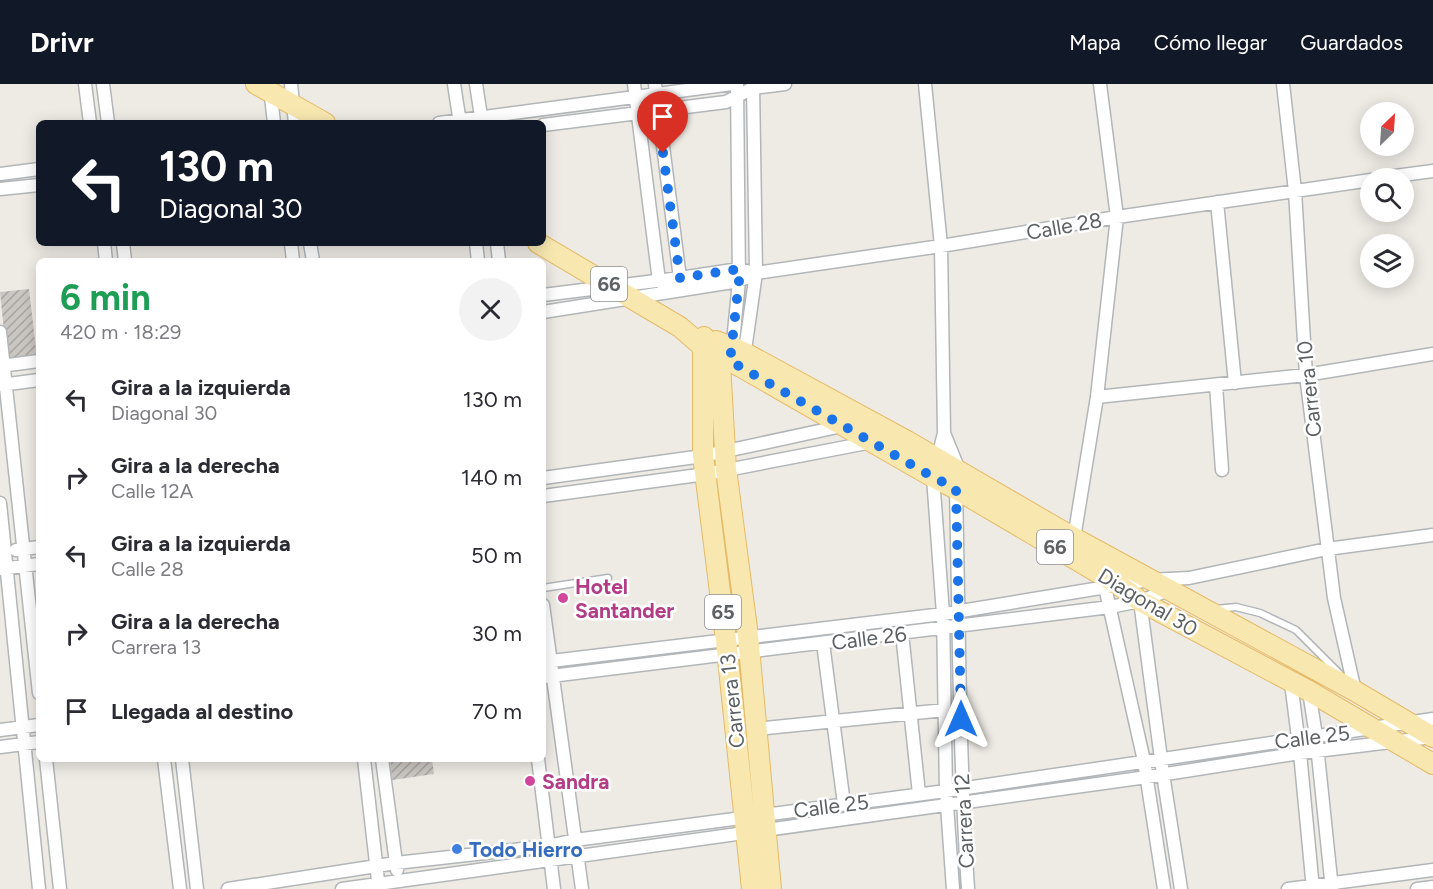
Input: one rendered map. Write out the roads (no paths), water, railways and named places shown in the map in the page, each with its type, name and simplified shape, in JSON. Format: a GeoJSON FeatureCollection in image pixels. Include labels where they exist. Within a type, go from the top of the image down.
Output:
{"type":"FeatureCollection","features":[{"type":"Feature","properties":{"kind":"main road"},"geometry":{"type":"LineString","coordinates":[[265,87],[294,114],[315,120]]}},
{"type":"Feature","properties":{"kind":"main road","name":"Diagonal 30"},"geometry":{"type":"LineString","coordinates":[[543,246],[724,351],[936,457],[957,479],[1112,586],[1309,691],[1433,764]]}},
{"type":"Feature","properties":{"kind":"main road","name":"Diagonal 30"},"geometry":{"type":"LineString","coordinates":[[724,351],[842,426],[933,477],[957,479],[1074,538],[1355,691],[1433,737]]}},
{"type":"Feature","properties":{"kind":"main road","name":"Carrera 13"},"geometry":{"type":"LineString","coordinates":[[724,351],[726,460],[748,644],[771,889]]}},
{"type":"Feature","properties":{"kind":"main road","name":"Carrera 13"},"geometry":{"type":"LineString","coordinates":[[724,351],[705,465],[727,647],[752,889]]}},
{"type":"Feature","properties":{"kind":"street"},"geometry":{"type":"LineString","coordinates":[[85,84],[90,120]]}},
{"type":"Feature","properties":{"kind":"street"},"geometry":{"type":"LineString","coordinates":[[103,84],[108,120]]}},
{"type":"Feature","properties":{"kind":"street"},"geometry":{"type":"LineString","coordinates":[[291,84],[294,114]]}},
{"type":"Feature","properties":{"kind":"street"},"geometry":{"type":"LineString","coordinates":[[454,84],[460,120]]}},
{"type":"Feature","properties":{"kind":"street"},"geometry":{"type":"LineString","coordinates":[[476,84],[481,120],[635,90],[732,84]]}},
{"type":"Feature","properties":{"kind":"street"},"geometry":{"type":"LineString","coordinates":[[546,125],[726,102],[737,88],[785,84]]}},
{"type":"Feature","properties":{"kind":"street","name":"Carrera 12"},"geometry":{"type":"LineString","coordinates":[[924,84],[941,246],[944,433],[957,479],[961,788],[968,889]]}},
{"type":"Feature","properties":{"kind":"street"},"geometry":{"type":"LineString","coordinates":[[1074,538],[1097,397],[1117,216],[1100,84]]}},
{"type":"Feature","properties":{"kind":"street","name":"Carrera 10"},"geometry":{"type":"LineString","coordinates":[[1283,84],[1295,191],[1306,375],[1334,598],[1355,691]]}},
{"type":"Feature","properties":{"kind":"street"},"geometry":{"type":"LineString","coordinates":[[724,351],[756,273],[753,86]]}},
{"type":"Feature","properties":{"kind":"street"},"geometry":{"type":"LineString","coordinates":[[265,87],[273,120]]}},
{"type":"Feature","properties":{"kind":"street"},"geometry":{"type":"LineString","coordinates":[[724,351],[739,275],[737,88]]}},
{"type":"Feature","properties":{"kind":"street"},"geometry":{"type":"LineString","coordinates":[[635,90],[659,281],[673,291],[680,278],[656,89]]}},
{"type":"Feature","properties":{"kind":"street"},"geometry":{"type":"LineString","coordinates":[[0,174],[36,169]]}},
{"type":"Feature","properties":{"kind":"street"},"geometry":{"type":"LineString","coordinates":[[22,171],[24,187]]}},
{"type":"Feature","properties":{"kind":"street"},"geometry":{"type":"LineString","coordinates":[[1414,174],[1433,171]]}},
{"type":"Feature","properties":{"kind":"street","name":"Calle 28"},"geometry":{"type":"LineString","coordinates":[[546,295],[680,278],[756,273],[941,246],[1117,216],[1360,182]]}},
{"type":"Feature","properties":{"kind":"street"},"geometry":{"type":"LineString","coordinates":[[0,189],[36,185]]}},
{"type":"Feature","properties":{"kind":"street"},"geometry":{"type":"LineString","coordinates":[[1217,202],[1235,383]]}},
{"type":"Feature","properties":{"kind":"street","name":"Calle 28"},"geometry":{"type":"LineString","coordinates":[[546,312],[673,291],[739,275]]}},
{"type":"Feature","properties":{"kind":"street"},"geometry":{"type":"LineString","coordinates":[[0,332],[3,384],[36,666]]}},
{"type":"Feature","properties":{"kind":"street"},"geometry":{"type":"LineString","coordinates":[[1097,397],[1306,375],[1433,354]]}},
{"type":"Feature","properties":{"kind":"street"},"geometry":{"type":"LineString","coordinates":[[2,365],[36,361]]}},
{"type":"Feature","properties":{"kind":"street"},"geometry":{"type":"LineString","coordinates":[[3,384],[36,380]]}},
{"type":"Feature","properties":{"kind":"street"},"geometry":{"type":"LineString","coordinates":[[1216,385],[1222,470]]}},
{"type":"Feature","properties":{"kind":"street"},"geometry":{"type":"LineString","coordinates":[[546,495],[705,465],[842,426]]}},
{"type":"Feature","properties":{"kind":"street","name":"Carrera 12"},"geometry":{"type":"LineString","coordinates":[[944,433],[936,457],[933,477],[944,628],[946,791],[953,889]]}},
{"type":"Feature","properties":{"kind":"street"},"geometry":{"type":"LineString","coordinates":[[546,478],[705,465],[726,460],[872,442]]}},
{"type":"Feature","properties":{"kind":"street"},"geometry":{"type":"LineString","coordinates":[[0,503],[3,569],[39,889]]}},
{"type":"Feature","properties":{"kind":"street","name":"Calle 26"},"geometry":{"type":"LineString","coordinates":[[548,676],[1149,580],[1189,578],[1327,549],[1433,535]]}},
{"type":"Feature","properties":{"kind":"street"},"geometry":{"type":"LineString","coordinates":[[2,552],[36,547]]}},
{"type":"Feature","properties":{"kind":"street"},"geometry":{"type":"LineString","coordinates":[[3,569],[36,564]]}},
{"type":"Feature","properties":{"kind":"street","name":"Calle 26"},"geometry":{"type":"LineString","coordinates":[[748,644],[823,643],[1110,607],[1140,601],[1168,591],[1189,578]]}},
{"type":"Feature","properties":{"kind":"street"},"geometry":{"type":"LineString","coordinates":[[1112,586],[1110,607],[1144,761],[1164,889]]}},
{"type":"Feature","properties":{"kind":"street"},"geometry":{"type":"LineString","coordinates":[[1140,601],[1162,774],[1181,889]]}},
{"type":"Feature","properties":{"kind":"street"},"geometry":{"type":"LineString","coordinates":[[902,633],[919,794]]}},
{"type":"Feature","properties":{"kind":"street"},"geometry":{"type":"LineString","coordinates":[[823,643],[844,804]]}},
{"type":"Feature","properties":{"kind":"street","name":"Calle 26"},"geometry":{"type":"LineString","coordinates":[[547,661],[727,647]]}},
{"type":"Feature","properties":{"kind":"street"},"geometry":{"type":"LineString","coordinates":[[547,661],[582,889]]}},
{"type":"Feature","properties":{"kind":"street"},"geometry":{"type":"LineString","coordinates":[[1291,683],[1312,887]]}},
{"type":"Feature","properties":{"kind":"street"},"geometry":{"type":"LineString","coordinates":[[1309,691],[1316,736],[1331,886]]}},
{"type":"Feature","properties":{"kind":"street"},"geometry":{"type":"LineString","coordinates":[[756,729],[945,710]]}},
{"type":"Feature","properties":{"kind":"street","name":"Calle 25"},"geometry":{"type":"LineString","coordinates":[[764,822],[844,804],[1433,719]]}},
{"type":"Feature","properties":{"kind":"street"},"geometry":{"type":"LineString","coordinates":[[0,730],[36,724]]}},
{"type":"Feature","properties":{"kind":"street","name":"Calle 25"},"geometry":{"type":"LineString","coordinates":[[342,889],[399,885],[550,861],[764,822],[947,805],[1300,753],[1433,737]]}},
{"type":"Feature","properties":{"kind":"street"},"geometry":{"type":"LineString","coordinates":[[0,747],[36,742]]}},
{"type":"Feature","properties":{"kind":"street"},"geometry":{"type":"LineString","coordinates":[[46,762],[60,889]]}},
{"type":"Feature","properties":{"kind":"street"},"geometry":{"type":"LineString","coordinates":[[164,762],[180,889]]}},
{"type":"Feature","properties":{"kind":"street"},"geometry":{"type":"LineString","coordinates":[[182,762],[197,889]]}},
{"type":"Feature","properties":{"kind":"street"},"geometry":{"type":"LineString","coordinates":[[364,762],[379,886]]}},
{"type":"Feature","properties":{"kind":"street"},"geometry":{"type":"LineString","coordinates":[[382,762],[399,885]]}},
{"type":"Feature","properties":{"kind":"street"},"geometry":{"type":"LineString","coordinates":[[538,762],[554,889]]}},
{"type":"Feature","properties":{"kind":"street","name":"Calle 25"},"geometry":{"type":"LineString","coordinates":[[228,889],[396,863],[548,846],[575,840],[745,825]]}},
{"type":"Feature","properties":{"kind":"street"},"geometry":{"type":"LineString","coordinates":[[1288,889],[1331,886],[1433,870]]}},
{"type":"Feature","properties":{"kind":"street"},"geometry":{"type":"LineString","coordinates":[[1417,889],[1433,887]]}},
{"type":"Feature","properties":{"kind":"lane"},"geometry":{"type":"LineString","coordinates":[[546,588],[608,578]]}},
{"type":"Feature","properties":{"kind":"place","name":"Hotel Santander"},"geometry":{"type":"Point","coordinates":[563,598]}},
{"type":"Feature","properties":{"kind":"place","name":"Sandra"},"geometry":{"type":"Point","coordinates":[530,781]}},
{"type":"Feature","properties":{"kind":"place","name":"Todo Hierro"},"geometry":{"type":"Point","coordinates":[457,849]}}]}
